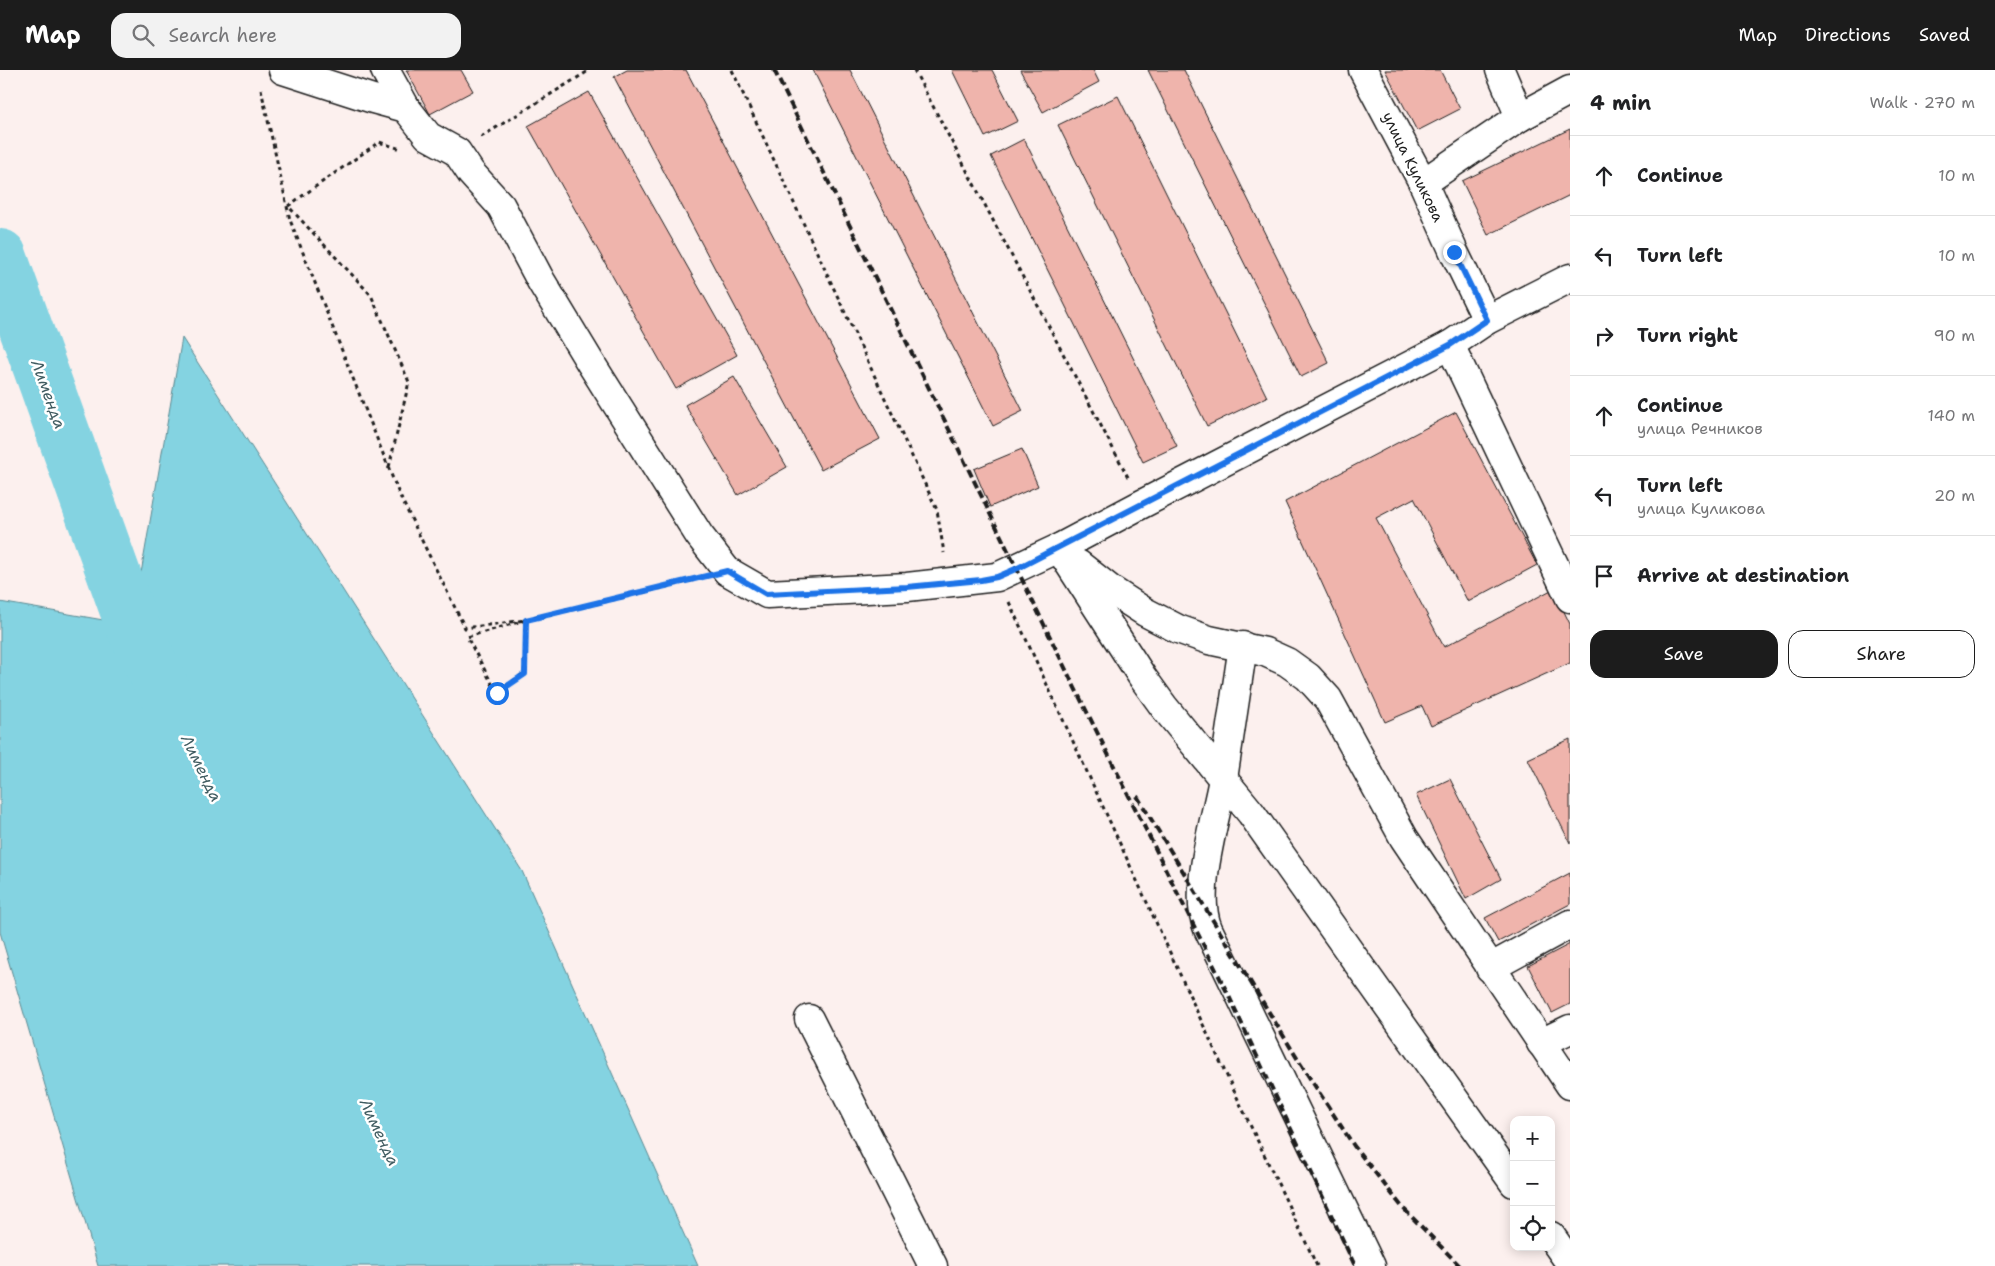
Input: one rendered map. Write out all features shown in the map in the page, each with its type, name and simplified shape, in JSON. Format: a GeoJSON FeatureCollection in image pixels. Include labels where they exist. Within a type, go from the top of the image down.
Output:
{"type":"FeatureCollection","features":[{"type":"Feature","properties":{"kind":"street"},"geometry":{"type":"LineString","coordinates":[[385,70],[406,108],[428,136],[457,152],[472,173],[501,206],[541,281],[699,535],[727,571],[766,594],[907,587],[997,577],[1059,548],[1450,345],[1487,320],[1570,278]]}},
{"type":"Feature","properties":{"kind":"street","name":"улица Куликова"},"geometry":{"type":"LineString","coordinates":[[1363,70],[1423,183],[1487,320]]}},
{"type":"Feature","properties":{"kind":"street"},"geometry":{"type":"LineString","coordinates":[[1500,70],[1520,117]]}},
{"type":"Feature","properties":{"kind":"street"},"geometry":{"type":"LineString","coordinates":[[271,75],[406,108]]}},
{"type":"Feature","properties":{"kind":"street"},"geometry":{"type":"LineString","coordinates":[[1423,183],[1520,117],[1570,90]]}},
{"type":"Feature","properties":{"kind":"street"},"geometry":{"type":"LineString","coordinates":[[1450,345],[1570,598]]}},
{"type":"Feature","properties":{"kind":"street"},"geometry":{"type":"LineString","coordinates":[[1059,548],[1111,590],[1145,612],[1178,629],[1209,640],[1266,652],[1287,662],[1308,677],[1328,699],[1404,838],[1570,1085]]}},
{"type":"Feature","properties":{"kind":"street"},"geometry":{"type":"LineString","coordinates":[[1059,548],[1143,678],[1251,813],[1510,1177]]}},
{"type":"Feature","properties":{"kind":"street"},"geometry":{"type":"LineString","coordinates":[[1243,646],[1223,779],[1205,872],[1202,913],[1371,1266]]}},
{"type":"Feature","properties":{"kind":"street"},"geometry":{"type":"LineString","coordinates":[[1490,968],[1570,924]]}},
{"type":"Feature","properties":{"kind":"street"},"geometry":{"type":"LineString","coordinates":[[810,1018],[933,1266]]}},
{"type":"Feature","properties":{"kind":"street"},"geometry":{"type":"LineString","coordinates":[[1541,1044],[1570,1029]]}},
{"type":"Feature","properties":{"kind":"street"},"geometry":{"type":"LineString","coordinates":[[1555,1242],[1570,1263]]}},
{"type":"Feature","properties":{"kind":"path"},"geometry":{"type":"LineString","coordinates":[[457,152],[590,70]]}},
{"type":"Feature","properties":{"kind":"path"},"geometry":{"type":"LineString","coordinates":[[732,70],[937,510],[948,583]]}},
{"type":"Feature","properties":{"kind":"path"},"geometry":{"type":"LineString","coordinates":[[914,70],[1142,504]]}},
{"type":"Feature","properties":{"kind":"path"},"geometry":{"type":"LineString","coordinates":[[271,75],[290,220],[399,494],[465,628],[526,620]]}},
{"type":"Feature","properties":{"kind":"path"},"geometry":{"type":"LineString","coordinates":[[288,206],[379,142],[407,151]]}},
{"type":"Feature","properties":{"kind":"path"},"geometry":{"type":"LineString","coordinates":[[288,206],[372,294],[408,382],[389,468]]}},
{"type":"Feature","properties":{"kind":"path"},"geometry":{"type":"LineString","coordinates":[[526,620],[525,674],[497,693],[467,637],[526,620],[727,571]]}},
{"type":"Feature","properties":{"kind":"path"},"geometry":{"type":"LineString","coordinates":[[997,577],[1316,1266]]}},
{"type":"Feature","properties":{"kind":"water"},"geometry":{"type":"Polygon","coordinates":[[[182,338],[522,871],[698,1266],[98,1266],[0,932],[0,602],[132,625],[182,338]]]}},
{"type":"Feature","properties":{"kind":"building"},"geometry":{"type":"Polygon","coordinates":[[[406,70],[461,70],[473,91],[430,114],[406,70]]]}},
{"type":"Feature","properties":{"kind":"building"},"geometry":{"type":"Polygon","coordinates":[[[627,70],[686,70],[880,439],[821,470],[614,77],[627,70]]]}},
{"type":"Feature","properties":{"kind":"building"},"geometry":{"type":"Polygon","coordinates":[[[813,70],[850,70],[1023,411],[993,426],[813,70]]]}},
{"type":"Feature","properties":{"kind":"building"},"geometry":{"type":"Polygon","coordinates":[[[952,70],[992,70],[1018,121],[985,137],[952,70]]]}},
{"type":"Feature","properties":{"kind":"building"},"geometry":{"type":"Polygon","coordinates":[[[1020,70],[1093,70],[1099,82],[1043,112],[1020,70]]]}},
{"type":"Feature","properties":{"kind":"building"},"geometry":{"type":"Polygon","coordinates":[[[1148,70],[1184,70],[1329,363],[1301,377],[1148,70]]]}},
{"type":"Feature","properties":{"kind":"building"},"geometry":{"type":"Polygon","coordinates":[[[1385,70],[1440,70],[1460,109],[1417,131],[1385,70]]]}},
{"type":"Feature","properties":{"kind":"building"},"geometry":{"type":"Polygon","coordinates":[[[589,92],[737,355],[676,389],[528,126],[589,92]]]}},
{"type":"Feature","properties":{"kind":"building"},"geometry":{"type":"Polygon","coordinates":[[[1118,96],[1267,397],[1207,426],[1058,125],[1118,96]]]}},
{"type":"Feature","properties":{"kind":"building"},"geometry":{"type":"Polygon","coordinates":[[[1570,129],[1570,195],[1488,235],[1462,181],[1570,129]]]}},
{"type":"Feature","properties":{"kind":"building"},"geometry":{"type":"Polygon","coordinates":[[[1024,139],[1177,446],[1143,462],[991,156],[1024,139]]]}},
{"type":"Feature","properties":{"kind":"building"},"geometry":{"type":"Polygon","coordinates":[[[734,377],[787,467],[738,495],[685,405],[734,377]]]}},
{"type":"Feature","properties":{"kind":"building"},"geometry":{"type":"Polygon","coordinates":[[[1456,412],[1537,565],[1468,602],[1414,498],[1376,518],[1444,647],[1553,589],[1570,624],[1570,663],[1431,726],[1422,706],[1385,722],[1285,502],[1456,412]]]}},
{"type":"Feature","properties":{"kind":"building"},"geometry":{"type":"Polygon","coordinates":[[[1022,449],[1038,486],[990,507],[974,469],[1022,449]]]}},
{"type":"Feature","properties":{"kind":"building"},"geometry":{"type":"Polygon","coordinates":[[[1570,739],[1570,843],[1528,759],[1570,739]]]}},
{"type":"Feature","properties":{"kind":"building"},"geometry":{"type":"Polygon","coordinates":[[[1450,779],[1501,879],[1466,899],[1416,795],[1450,779]]]}},
{"type":"Feature","properties":{"kind":"building"},"geometry":{"type":"Polygon","coordinates":[[[1570,873],[1570,904],[1498,942],[1485,918],[1570,873]]]}},
{"type":"Feature","properties":{"kind":"building"},"geometry":{"type":"Polygon","coordinates":[[[1570,944],[1570,1004],[1552,1013],[1528,966],[1570,944]]]}},
{"type":"Feature","properties":{"kind":"waterway","name":"Лименда"},"geometry":{"type":"LineString","coordinates":[[0,256],[132,625],[164,691]]}},
{"type":"Feature","properties":{"kind":"railway"},"geometry":{"type":"LineString","coordinates":[[774,70],[1071,680],[1228,994],[1355,1266]]}},
{"type":"Feature","properties":{"kind":"railway"},"geometry":{"type":"LineString","coordinates":[[1137,796],[1300,1063],[1354,1146],[1403,1208],[1460,1266]]}},
{"type":"Feature","properties":{"kind":"route"},"geometry":{"type":"LineString","coordinates":[[497,693],[525,674],[526,620],[727,571],[766,594],[907,587],[981,580],[997,577],[1018,568],[1450,345],[1487,320],[1454,252]]}}]}
